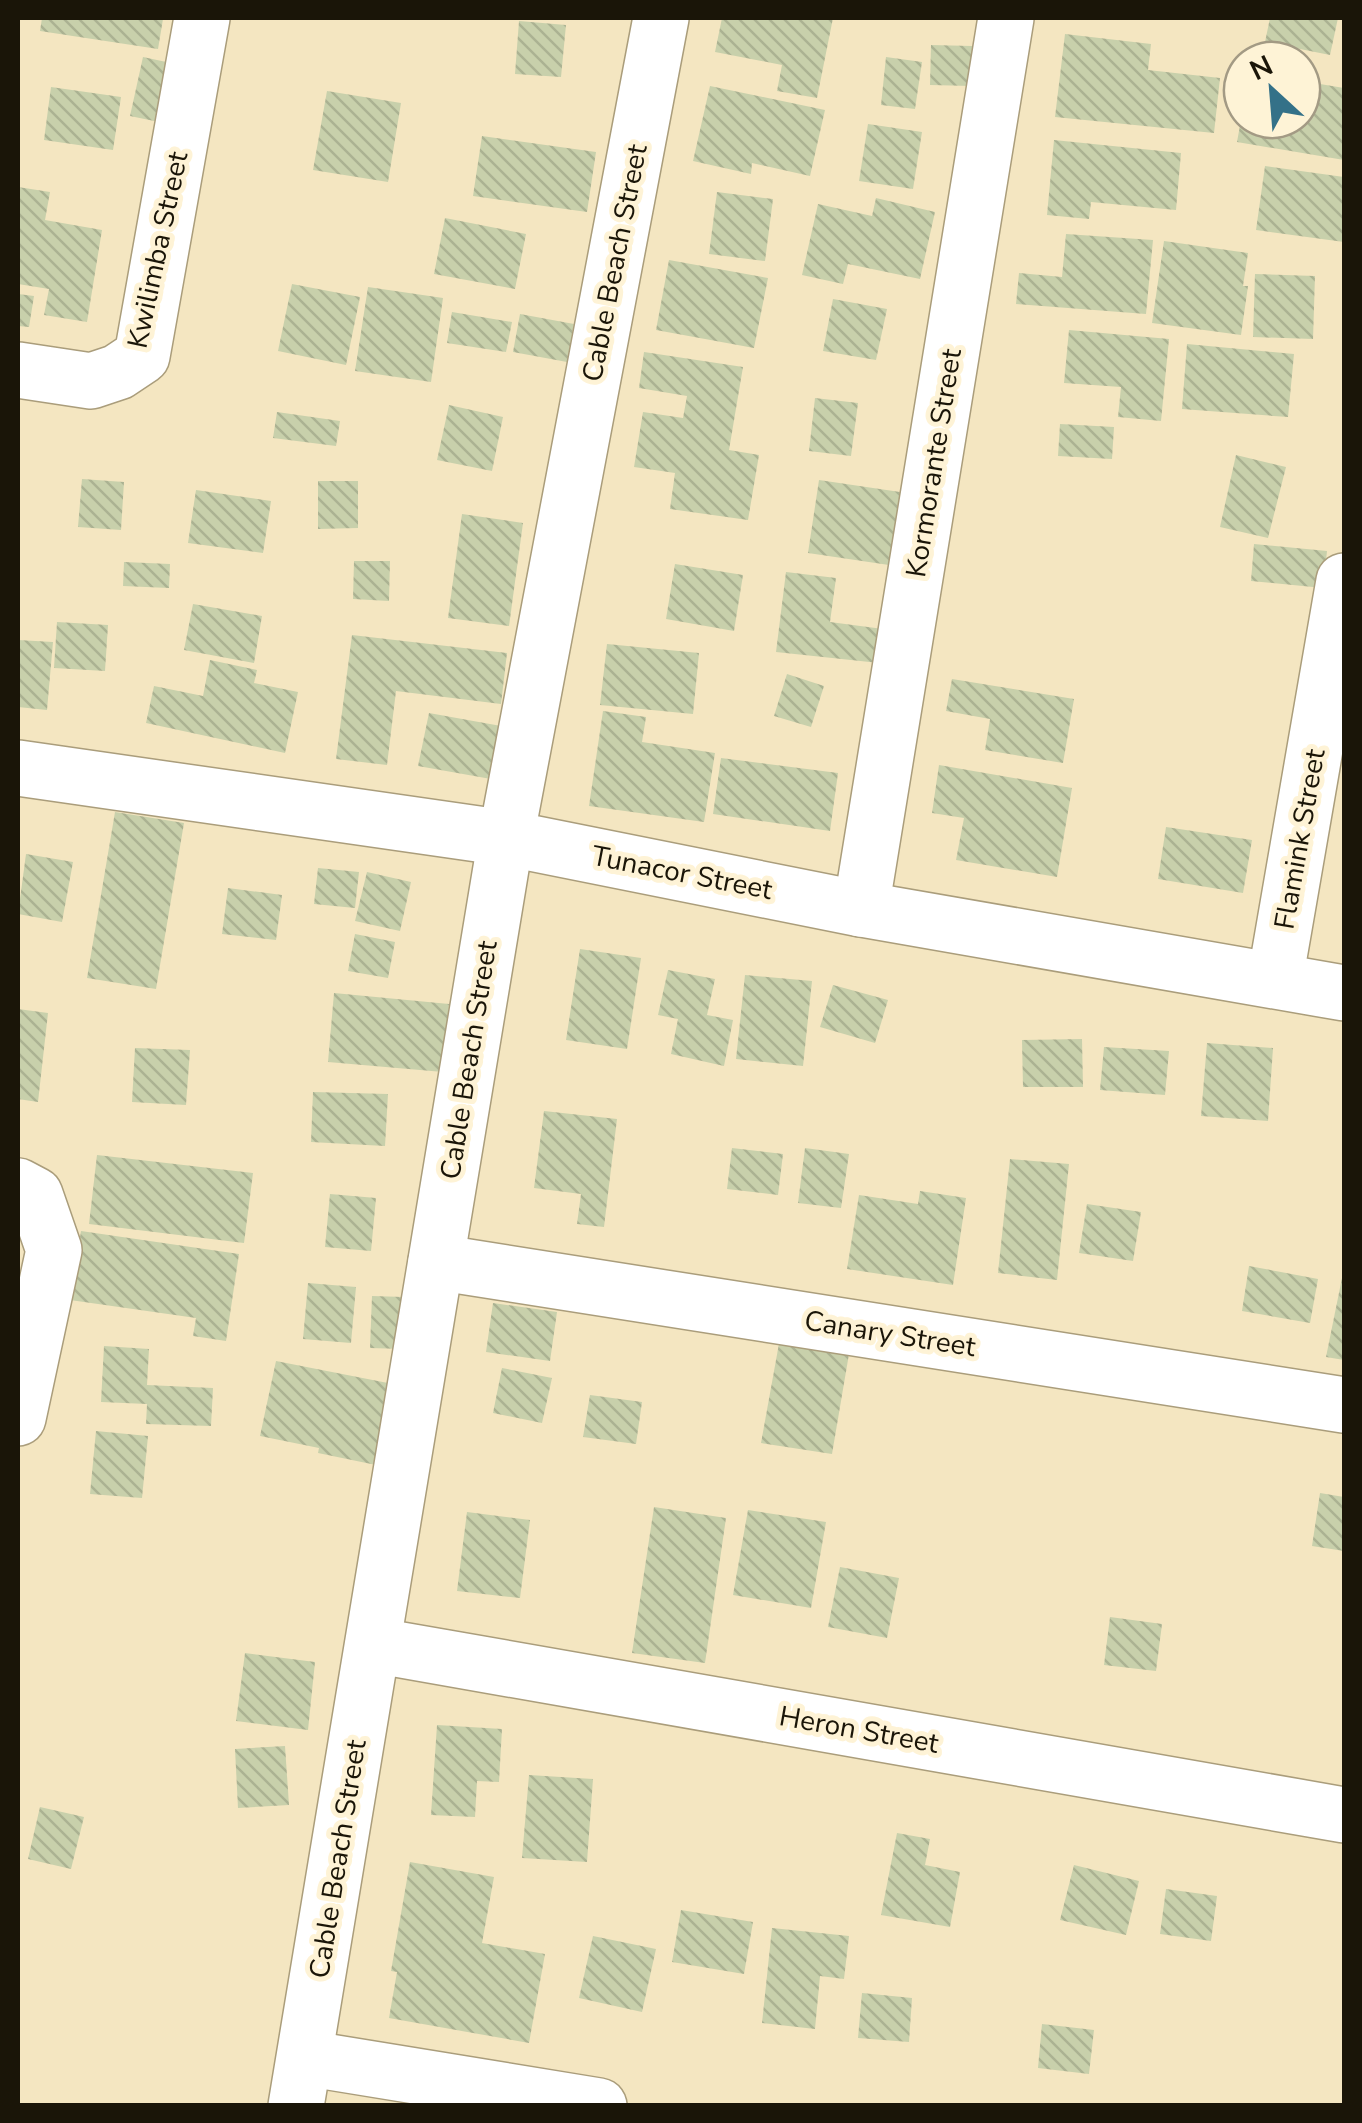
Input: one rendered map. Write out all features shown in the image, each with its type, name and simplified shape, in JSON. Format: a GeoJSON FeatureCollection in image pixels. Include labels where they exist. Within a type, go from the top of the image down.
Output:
{"type":"FeatureCollection","features":[{"type":"Feature","properties":{"kind":"street","name":"Kwilimba Street"},"geometry":{"type":"LineString","coordinates":[[18,370],[91,381],[118,372],[142,356],[202,18]]}},
{"type":"Feature","properties":{"kind":"street","name":"Cable Beach Street"},"geometry":{"type":"LineString","coordinates":[[301,2082],[506,838],[661,18]]}},
{"type":"Feature","properties":{"kind":"street","name":"Kormorante Street"},"geometry":{"type":"LineString","coordinates":[[862,909],[1006,18]]}},
{"type":"Feature","properties":{"kind":"street","name":"Flamink Street"},"geometry":{"type":"LineString","coordinates":[[1276,980],[1344,580]]}},
{"type":"Feature","properties":{"kind":"street","name":"Tunacor Street"},"geometry":{"type":"LineString","coordinates":[[18,768],[506,838],[862,909],[1344,992]]}},
{"type":"Feature","properties":{"kind":"street"},"geometry":{"type":"LineString","coordinates":[[18,1186],[35,1195],[54,1250],[18,1418]]}},
{"type":"Feature","properties":{"kind":"street","name":"Canary Street"},"geometry":{"type":"LineString","coordinates":[[436,1262],[1344,1405]]}},
{"type":"Feature","properties":{"kind":"street","name":"Heron Street"},"geometry":{"type":"LineString","coordinates":[[373,1645],[1344,1815]]}},
{"type":"Feature","properties":{"kind":"street"},"geometry":{"type":"LineString","coordinates":[[301,2082],[599,2106]]}},
{"type":"Feature","properties":{"kind":"building"},"geometry":{"type":"Polygon","coordinates":[[[42,18],[163,19],[158,49],[40,31],[42,18]]]}},
{"type":"Feature","properties":{"kind":"building"},"geometry":{"type":"Polygon","coordinates":[[[722,18],[833,18],[817,98],[777,91],[782,65],[715,52],[722,18]]]}},
{"type":"Feature","properties":{"kind":"building"},"geometry":{"type":"Polygon","coordinates":[[[1270,18],[1338,18],[1330,55],[1322,53],[1322,40],[1265,40],[1270,18]]]}},
{"type":"Feature","properties":{"kind":"building"},"geometry":{"type":"Polygon","coordinates":[[[519,21],[566,25],[561,77],[515,74],[519,21]]]}},
{"type":"Feature","properties":{"kind":"building"},"geometry":{"type":"Polygon","coordinates":[[[1065,34],[1151,44],[1148,70],[1220,78],[1214,133],[1055,117],[1065,34]]]}},
{"type":"Feature","properties":{"kind":"building"},"geometry":{"type":"Polygon","coordinates":[[[931,45],[972,46],[971,86],[930,85],[931,45]]]}},
{"type":"Feature","properties":{"kind":"building"},"geometry":{"type":"Polygon","coordinates":[[[143,57],[171,63],[159,122],[130,116],[143,57]]]}},
{"type":"Feature","properties":{"kind":"building"},"geometry":{"type":"Polygon","coordinates":[[[886,57],[922,62],[915,109],[881,105],[886,57]]]}},
{"type":"Feature","properties":{"kind":"building"},"geometry":{"type":"Polygon","coordinates":[[[1322,84],[1344,88],[1344,160],[1237,142],[1322,140],[1322,84]]]}},
{"type":"Feature","properties":{"kind":"building"},"geometry":{"type":"Polygon","coordinates":[[[710,86],[825,110],[810,176],[752,163],[751,174],[693,161],[710,86]]]}},
{"type":"Feature","properties":{"kind":"building"},"geometry":{"type":"Polygon","coordinates":[[[51,87],[121,97],[113,150],[44,140],[51,87]]]}},
{"type":"Feature","properties":{"kind":"building"},"geometry":{"type":"Polygon","coordinates":[[[327,91],[401,103],[388,182],[313,170],[327,91]]]}},
{"type":"Feature","properties":{"kind":"building"},"geometry":{"type":"Polygon","coordinates":[[[868,124],[922,132],[913,189],[859,181],[868,124]]]}},
{"type":"Feature","properties":{"kind":"building"},"geometry":{"type":"Polygon","coordinates":[[[482,136],[596,152],[587,212],[473,196],[482,136]]]}},
{"type":"Feature","properties":{"kind":"building"},"geometry":{"type":"Polygon","coordinates":[[[1054,140],[1181,153],[1176,210],[1091,202],[1089,219],[1047,215],[1054,140]]]}},
{"type":"Feature","properties":{"kind":"building"},"geometry":{"type":"Polygon","coordinates":[[[1265,166],[1344,177],[1344,242],[1256,230],[1265,166]]]}},
{"type":"Feature","properties":{"kind":"building"},"geometry":{"type":"Polygon","coordinates":[[[18,187],[50,192],[45,220],[102,230],[87,322],[44,315],[49,289],[18,284],[18,187]]]}},
{"type":"Feature","properties":{"kind":"building"},"geometry":{"type":"Polygon","coordinates":[[[717,192],[773,199],[765,261],[709,254],[717,192]]]}},
{"type":"Feature","properties":{"kind":"building"},"geometry":{"type":"Polygon","coordinates":[[[876,198],[935,212],[920,279],[848,264],[843,284],[802,275],[818,204],[872,216],[876,198]]]}},
{"type":"Feature","properties":{"kind":"building"},"geometry":{"type":"Polygon","coordinates":[[[445,218],[526,234],[515,289],[434,274],[445,218]]]}},
{"type":"Feature","properties":{"kind":"building"},"geometry":{"type":"Polygon","coordinates":[[[1066,234],[1153,240],[1146,314],[1016,304],[1019,273],[1062,277],[1066,234]]]}},
{"type":"Feature","properties":{"kind":"building"},"geometry":{"type":"Polygon","coordinates":[[[1164,241],[1248,253],[1241,335],[1152,323],[1164,241]]]}},
{"type":"Feature","properties":{"kind":"building"},"geometry":{"type":"Polygon","coordinates":[[[669,260],[768,278],[754,348],[656,330],[669,260]]]}},
{"type":"Feature","properties":{"kind":"building"},"geometry":{"type":"Polygon","coordinates":[[[1255,274],[1315,276],[1313,339],[1253,337],[1255,274]]]}},
{"type":"Feature","properties":{"kind":"building"},"geometry":{"type":"Polygon","coordinates":[[[292,284],[360,297],[346,365],[278,351],[292,284]]]}},
{"type":"Feature","properties":{"kind":"building"},"geometry":{"type":"Polygon","coordinates":[[[368,287],[443,298],[431,382],[355,371],[368,287]]]}},
{"type":"Feature","properties":{"kind":"building"},"geometry":{"type":"Polygon","coordinates":[[[18,294],[34,296],[29,327],[18,326],[18,294]]]}},
{"type":"Feature","properties":{"kind":"building"},"geometry":{"type":"Polygon","coordinates":[[[833,299],[887,309],[876,360],[823,351],[833,299]]]}},
{"type":"Feature","properties":{"kind":"building"},"geometry":{"type":"Polygon","coordinates":[[[452,312],[512,322],[506,352],[447,343],[452,312]]]}},
{"type":"Feature","properties":{"kind":"building"},"geometry":{"type":"Polygon","coordinates":[[[520,314],[574,324],[567,362],[513,352],[520,314]]]}},
{"type":"Feature","properties":{"kind":"building"},"geometry":{"type":"Polygon","coordinates":[[[1069,330],[1169,339],[1161,421],[1118,417],[1121,387],[1064,383],[1069,330]]]}},
{"type":"Feature","properties":{"kind":"building"},"geometry":{"type":"Polygon","coordinates":[[[1187,344],[1294,354],[1288,417],[1182,409],[1187,344]]]}},
{"type":"Feature","properties":{"kind":"building"},"geometry":{"type":"Polygon","coordinates":[[[644,352],[743,367],[729,450],[759,455],[748,520],[670,509],[675,473],[634,467],[643,412],[683,418],[687,396],[639,388],[644,352]]]}},
{"type":"Feature","properties":{"kind":"building"},"geometry":{"type":"Polygon","coordinates":[[[815,398],[858,403],[851,456],[809,451],[815,398]]]}},
{"type":"Feature","properties":{"kind":"building"},"geometry":{"type":"Polygon","coordinates":[[[449,405],[503,417],[492,471],[437,460],[449,405]]]}},
{"type":"Feature","properties":{"kind":"building"},"geometry":{"type":"Polygon","coordinates":[[[277,412],[340,421],[336,446],[273,438],[277,412]]]}},
{"type":"Feature","properties":{"kind":"building"},"geometry":{"type":"Polygon","coordinates":[[[1060,424],[1114,427],[1112,459],[1058,456],[1060,424]]]}},
{"type":"Feature","properties":{"kind":"building"},"geometry":{"type":"Polygon","coordinates":[[[1236,455],[1286,467],[1268,538],[1220,527],[1236,455]]]}},
{"type":"Feature","properties":{"kind":"building"},"geometry":{"type":"Polygon","coordinates":[[[82,479],[124,482],[121,530],[78,527],[82,479]]]}},
{"type":"Feature","properties":{"kind":"building"},"geometry":{"type":"Polygon","coordinates":[[[819,480],[900,492],[889,565],[808,553],[819,480]]]}},
{"type":"Feature","properties":{"kind":"building"},"geometry":{"type":"Polygon","coordinates":[[[318,481],[358,481],[358,528],[318,529],[318,481]]]}},
{"type":"Feature","properties":{"kind":"building"},"geometry":{"type":"Polygon","coordinates":[[[196,490],[271,501],[263,553],[188,543],[196,490]]]}},
{"type":"Feature","properties":{"kind":"building"},"geometry":{"type":"Polygon","coordinates":[[[462,514],[523,523],[509,626],[448,618],[462,514]]]}},
{"type":"Feature","properties":{"kind":"building"},"geometry":{"type":"Polygon","coordinates":[[[1254,544],[1327,551],[1323,588],[1251,581],[1254,544]]]}},
{"type":"Feature","properties":{"kind":"building"},"geometry":{"type":"Polygon","coordinates":[[[354,561],[390,561],[389,601],[353,599],[354,561]]]}},
{"type":"Feature","properties":{"kind":"building"},"geometry":{"type":"Polygon","coordinates":[[[124,562],[170,564],[169,588],[123,586],[124,562]]]}},
{"type":"Feature","properties":{"kind":"building"},"geometry":{"type":"Polygon","coordinates":[[[675,564],[743,575],[734,631],[666,619],[675,564]]]}},
{"type":"Feature","properties":{"kind":"building"},"geometry":{"type":"Polygon","coordinates":[[[786,572],[836,578],[830,622],[883,629],[879,663],[776,652],[786,572]]]}},
{"type":"Feature","properties":{"kind":"building"},"geometry":{"type":"Polygon","coordinates":[[[193,604],[262,616],[254,663],[184,650],[193,604]]]}},
{"type":"Feature","properties":{"kind":"building"},"geometry":{"type":"Polygon","coordinates":[[[57,622],[108,625],[105,671],[54,668],[57,622]]]}},
{"type":"Feature","properties":{"kind":"building"},"geometry":{"type":"Polygon","coordinates":[[[352,635],[507,653],[501,704],[396,691],[387,765],[336,759],[352,635]]]}},
{"type":"Feature","properties":{"kind":"building"},"geometry":{"type":"Polygon","coordinates":[[[18,640],[53,642],[47,710],[18,707],[18,640]]]}},
{"type":"Feature","properties":{"kind":"building"},"geometry":{"type":"Polygon","coordinates":[[[607,644],[699,653],[693,714],[600,705],[607,644]]]}},
{"type":"Feature","properties":{"kind":"building"},"geometry":{"type":"Polygon","coordinates":[[[210,660],[257,670],[254,683],[298,692],[285,753],[146,723],[154,686],[203,696],[210,660]]]}},
{"type":"Feature","properties":{"kind":"building"},"geometry":{"type":"Polygon","coordinates":[[[787,674],[824,686],[811,727],[774,716],[787,674]]]}},
{"type":"Feature","properties":{"kind":"building"},"geometry":{"type":"Polygon","coordinates":[[[952,679],[1074,699],[1063,763],[985,750],[990,719],[946,711],[952,679]]]}},
{"type":"Feature","properties":{"kind":"building"},"geometry":{"type":"Polygon","coordinates":[[[603,711],[646,717],[642,742],[715,753],[704,822],[589,806],[603,711]]]}},
{"type":"Feature","properties":{"kind":"building"},"geometry":{"type":"Polygon","coordinates":[[[429,713],[501,726],[491,779],[418,766],[429,713]]]}},
{"type":"Feature","properties":{"kind":"building"},"geometry":{"type":"Polygon","coordinates":[[[721,758],[838,773],[830,831],[713,814],[721,758]]]}},
{"type":"Feature","properties":{"kind":"building"},"geometry":{"type":"Polygon","coordinates":[[[939,765],[1072,788],[1057,877],[956,860],[964,818],[932,813],[939,765]]]}},
{"type":"Feature","properties":{"kind":"building"},"geometry":{"type":"Polygon","coordinates":[[[115,812],[184,823],[156,989],[87,978],[115,812]]]}},
{"type":"Feature","properties":{"kind":"building"},"geometry":{"type":"Polygon","coordinates":[[[1166,827],[1252,840],[1243,893],[1158,879],[1166,827]]]}},
{"type":"Feature","properties":{"kind":"building"},"geometry":{"type":"Polygon","coordinates":[[[26,854],[73,862],[62,922],[18,914],[26,854]]]}},
{"type":"Feature","properties":{"kind":"building"},"geometry":{"type":"Polygon","coordinates":[[[318,868],[359,872],[355,908],[314,904],[318,868]]]}},
{"type":"Feature","properties":{"kind":"building"},"geometry":{"type":"Polygon","coordinates":[[[367,872],[411,882],[400,931],[355,921],[367,872]]]}},
{"type":"Feature","properties":{"kind":"building"},"geometry":{"type":"Polygon","coordinates":[[[228,888],[282,895],[276,940],[222,934],[228,888]]]}},
{"type":"Feature","properties":{"kind":"building"},"geometry":{"type":"Polygon","coordinates":[[[355,934],[395,942],[388,978],[348,971],[355,934]]]}},
{"type":"Feature","properties":{"kind":"building"},"geometry":{"type":"Polygon","coordinates":[[[580,949],[641,958],[627,1049],[566,1040],[580,949]]]}},
{"type":"Feature","properties":{"kind":"building"},"geometry":{"type":"Polygon","coordinates":[[[668,970],[715,979],[707,1015],[733,1020],[724,1066],[671,1054],[678,1019],[658,1015],[668,970]]]}},
{"type":"Feature","properties":{"kind":"building"},"geometry":{"type":"Polygon","coordinates":[[[745,975],[812,981],[803,1066],[736,1059],[745,975]]]}},
{"type":"Feature","properties":{"kind":"building"},"geometry":{"type":"Polygon","coordinates":[[[833,985],[888,1000],[875,1043],[820,1027],[833,985]]]}},
{"type":"Feature","properties":{"kind":"building"},"geometry":{"type":"Polygon","coordinates":[[[334,993],[449,1004],[443,1072],[328,1062],[334,993]]]}},
{"type":"Feature","properties":{"kind":"building"},"geometry":{"type":"Polygon","coordinates":[[[18,1009],[48,1013],[38,1102],[18,1099],[18,1009]]]}},
{"type":"Feature","properties":{"kind":"building"},"geometry":{"type":"Polygon","coordinates":[[[1082,1039],[1083,1087],[1023,1087],[1022,1040],[1082,1039]]]}},
{"type":"Feature","properties":{"kind":"building"},"geometry":{"type":"Polygon","coordinates":[[[1207,1043],[1273,1048],[1268,1121],[1201,1116],[1207,1043]]]}},
{"type":"Feature","properties":{"kind":"building"},"geometry":{"type":"Polygon","coordinates":[[[1104,1047],[1169,1051],[1165,1095],[1100,1090],[1104,1047]]]}},
{"type":"Feature","properties":{"kind":"building"},"geometry":{"type":"Polygon","coordinates":[[[135,1048],[190,1050],[186,1105],[132,1102],[135,1048]]]}},
{"type":"Feature","properties":{"kind":"building"},"geometry":{"type":"Polygon","coordinates":[[[313,1092],[388,1094],[385,1146],[311,1142],[313,1092]]]}},
{"type":"Feature","properties":{"kind":"building"},"geometry":{"type":"Polygon","coordinates":[[[544,1111],[617,1119],[604,1227],[577,1224],[581,1194],[534,1188],[544,1111]]]}},
{"type":"Feature","properties":{"kind":"building"},"geometry":{"type":"Polygon","coordinates":[[[732,1148],[783,1154],[778,1195],[727,1189],[732,1148]]]}},
{"type":"Feature","properties":{"kind":"building"},"geometry":{"type":"Polygon","coordinates":[[[805,1148],[849,1154],[841,1208],[798,1203],[805,1148]]]}},
{"type":"Feature","properties":{"kind":"building"},"geometry":{"type":"Polygon","coordinates":[[[97,1155],[253,1173],[244,1243],[89,1224],[97,1155]]]}},
{"type":"Feature","properties":{"kind":"building"},"geometry":{"type":"Polygon","coordinates":[[[1010,1159],[1069,1164],[1057,1280],[998,1273],[1010,1159]]]}},
{"type":"Feature","properties":{"kind":"building"},"geometry":{"type":"Polygon","coordinates":[[[920,1191],[966,1198],[953,1285],[847,1269],[859,1195],[918,1204],[920,1191]]]}},
{"type":"Feature","properties":{"kind":"building"},"geometry":{"type":"Polygon","coordinates":[[[330,1194],[376,1198],[371,1251],[325,1247],[330,1194]]]}},
{"type":"Feature","properties":{"kind":"building"},"geometry":{"type":"Polygon","coordinates":[[[1087,1204],[1141,1212],[1133,1261],[1079,1253],[1087,1204]]]}},
{"type":"Feature","properties":{"kind":"building"},"geometry":{"type":"Polygon","coordinates":[[[81,1231],[239,1254],[226,1341],[193,1336],[196,1318],[70,1300],[81,1231]]]}},
{"type":"Feature","properties":{"kind":"building"},"geometry":{"type":"Polygon","coordinates":[[[1249,1266],[1318,1279],[1310,1323],[1242,1311],[1249,1266]]]}},
{"type":"Feature","properties":{"kind":"building"},"geometry":{"type":"Polygon","coordinates":[[[1344,1273],[1344,1360],[1326,1357],[1344,1273]]]}},
{"type":"Feature","properties":{"kind":"building"},"geometry":{"type":"Polygon","coordinates":[[[308,1283],[356,1287],[351,1343],[303,1339],[308,1283]]]}},
{"type":"Feature","properties":{"kind":"building"},"geometry":{"type":"Polygon","coordinates":[[[372,1296],[404,1297],[402,1349],[370,1348],[372,1296]]]}},
{"type":"Feature","properties":{"kind":"building"},"geometry":{"type":"Polygon","coordinates":[[[493,1303],[557,1312],[550,1361],[486,1352],[493,1303]]]}},
{"type":"Feature","properties":{"kind":"building"},"geometry":{"type":"Polygon","coordinates":[[[780,1338],[850,1348],[832,1454],[761,1443],[780,1338]]]}},
{"type":"Feature","properties":{"kind":"building"},"geometry":{"type":"Polygon","coordinates":[[[104,1346],[149,1349],[147,1385],[213,1388],[211,1426],[146,1424],[147,1404],[101,1402],[104,1346]]]}},
{"type":"Feature","properties":{"kind":"building"},"geometry":{"type":"Polygon","coordinates":[[[276,1361],[393,1384],[376,1465],[260,1436],[276,1361]]]}},
{"type":"Feature","properties":{"kind":"building"},"geometry":{"type":"Polygon","coordinates":[[[502,1368],[552,1378],[542,1423],[493,1413],[502,1368]]]}},
{"type":"Feature","properties":{"kind":"building"},"geometry":{"type":"Polygon","coordinates":[[[590,1395],[642,1402],[636,1444],[583,1437],[590,1395]]]}},
{"type":"Feature","properties":{"kind":"building"},"geometry":{"type":"Polygon","coordinates":[[[96,1431],[148,1436],[142,1498],[90,1494],[96,1431]]]}},
{"type":"Feature","properties":{"kind":"building"},"geometry":{"type":"Polygon","coordinates":[[[1320,1493],[1344,1497],[1344,1551],[1312,1546],[1320,1493]]]}},
{"type":"Feature","properties":{"kind":"building"},"geometry":{"type":"Polygon","coordinates":[[[654,1507],[726,1518],[705,1663],[632,1653],[654,1507]]]}},
{"type":"Feature","properties":{"kind":"building"},"geometry":{"type":"Polygon","coordinates":[[[748,1510],[826,1522],[811,1608],[733,1595],[748,1510]]]}},
{"type":"Feature","properties":{"kind":"building"},"geometry":{"type":"Polygon","coordinates":[[[467,1512],[530,1520],[520,1598],[457,1591],[467,1512]]]}},
{"type":"Feature","properties":{"kind":"building"},"geometry":{"type":"Polygon","coordinates":[[[840,1567],[899,1578],[887,1638],[828,1627],[840,1567]]]}},
{"type":"Feature","properties":{"kind":"building"},"geometry":{"type":"Polygon","coordinates":[[[1110,1617],[1162,1624],[1156,1671],[1104,1665],[1110,1617]]]}},
{"type":"Feature","properties":{"kind":"building"},"geometry":{"type":"Polygon","coordinates":[[[245,1653],[315,1662],[308,1730],[236,1721],[245,1653]]]}},
{"type":"Feature","properties":{"kind":"building"},"geometry":{"type":"Polygon","coordinates":[[[437,1725],[502,1729],[499,1782],[477,1781],[475,1817],[431,1815],[437,1725]]]}},
{"type":"Feature","properties":{"kind":"building"},"geometry":{"type":"Polygon","coordinates":[[[285,1746],[289,1805],[238,1808],[235,1749],[285,1746]]]}},
{"type":"Feature","properties":{"kind":"building"},"geometry":{"type":"Polygon","coordinates":[[[529,1775],[593,1779],[587,1862],[522,1858],[529,1775]]]}},
{"type":"Feature","properties":{"kind":"building"},"geometry":{"type":"Polygon","coordinates":[[[40,1807],[84,1817],[71,1869],[28,1859],[40,1807]]]}},
{"type":"Feature","properties":{"kind":"building"},"geometry":{"type":"Polygon","coordinates":[[[897,1833],[930,1839],[925,1865],[960,1872],[950,1927],[881,1915],[897,1833]]]}},
{"type":"Feature","properties":{"kind":"building"},"geometry":{"type":"Polygon","coordinates":[[[410,1862],[494,1877],[482,1943],[545,1954],[529,2043],[389,2018],[397,1972],[391,1971],[410,1862]]]}},
{"type":"Feature","properties":{"kind":"building"},"geometry":{"type":"Polygon","coordinates":[[[1074,1865],[1139,1881],[1126,1935],[1060,1920],[1074,1865]]]}},
{"type":"Feature","properties":{"kind":"building"},"geometry":{"type":"Polygon","coordinates":[[[1166,1889],[1217,1896],[1211,1941],[1160,1934],[1166,1889]]]}},
{"type":"Feature","properties":{"kind":"building"},"geometry":{"type":"Polygon","coordinates":[[[681,1910],[753,1922],[744,1974],[672,1962],[681,1910]]]}},
{"type":"Feature","properties":{"kind":"building"},"geometry":{"type":"Polygon","coordinates":[[[772,1928],[849,1936],[844,1979],[820,1976],[815,2029],[762,2023],[772,1928]]]}},
{"type":"Feature","properties":{"kind":"building"},"geometry":{"type":"Polygon","coordinates":[[[593,1936],[656,1949],[642,2012],[579,1998],[593,1936]]]}},
{"type":"Feature","properties":{"kind":"building"},"geometry":{"type":"Polygon","coordinates":[[[862,1993],[912,1998],[909,2042],[858,2038],[862,1993]]]}},
{"type":"Feature","properties":{"kind":"building"},"geometry":{"type":"Polygon","coordinates":[[[1042,2024],[1094,2030],[1089,2074],[1038,2068],[1042,2024]]]}}]}
